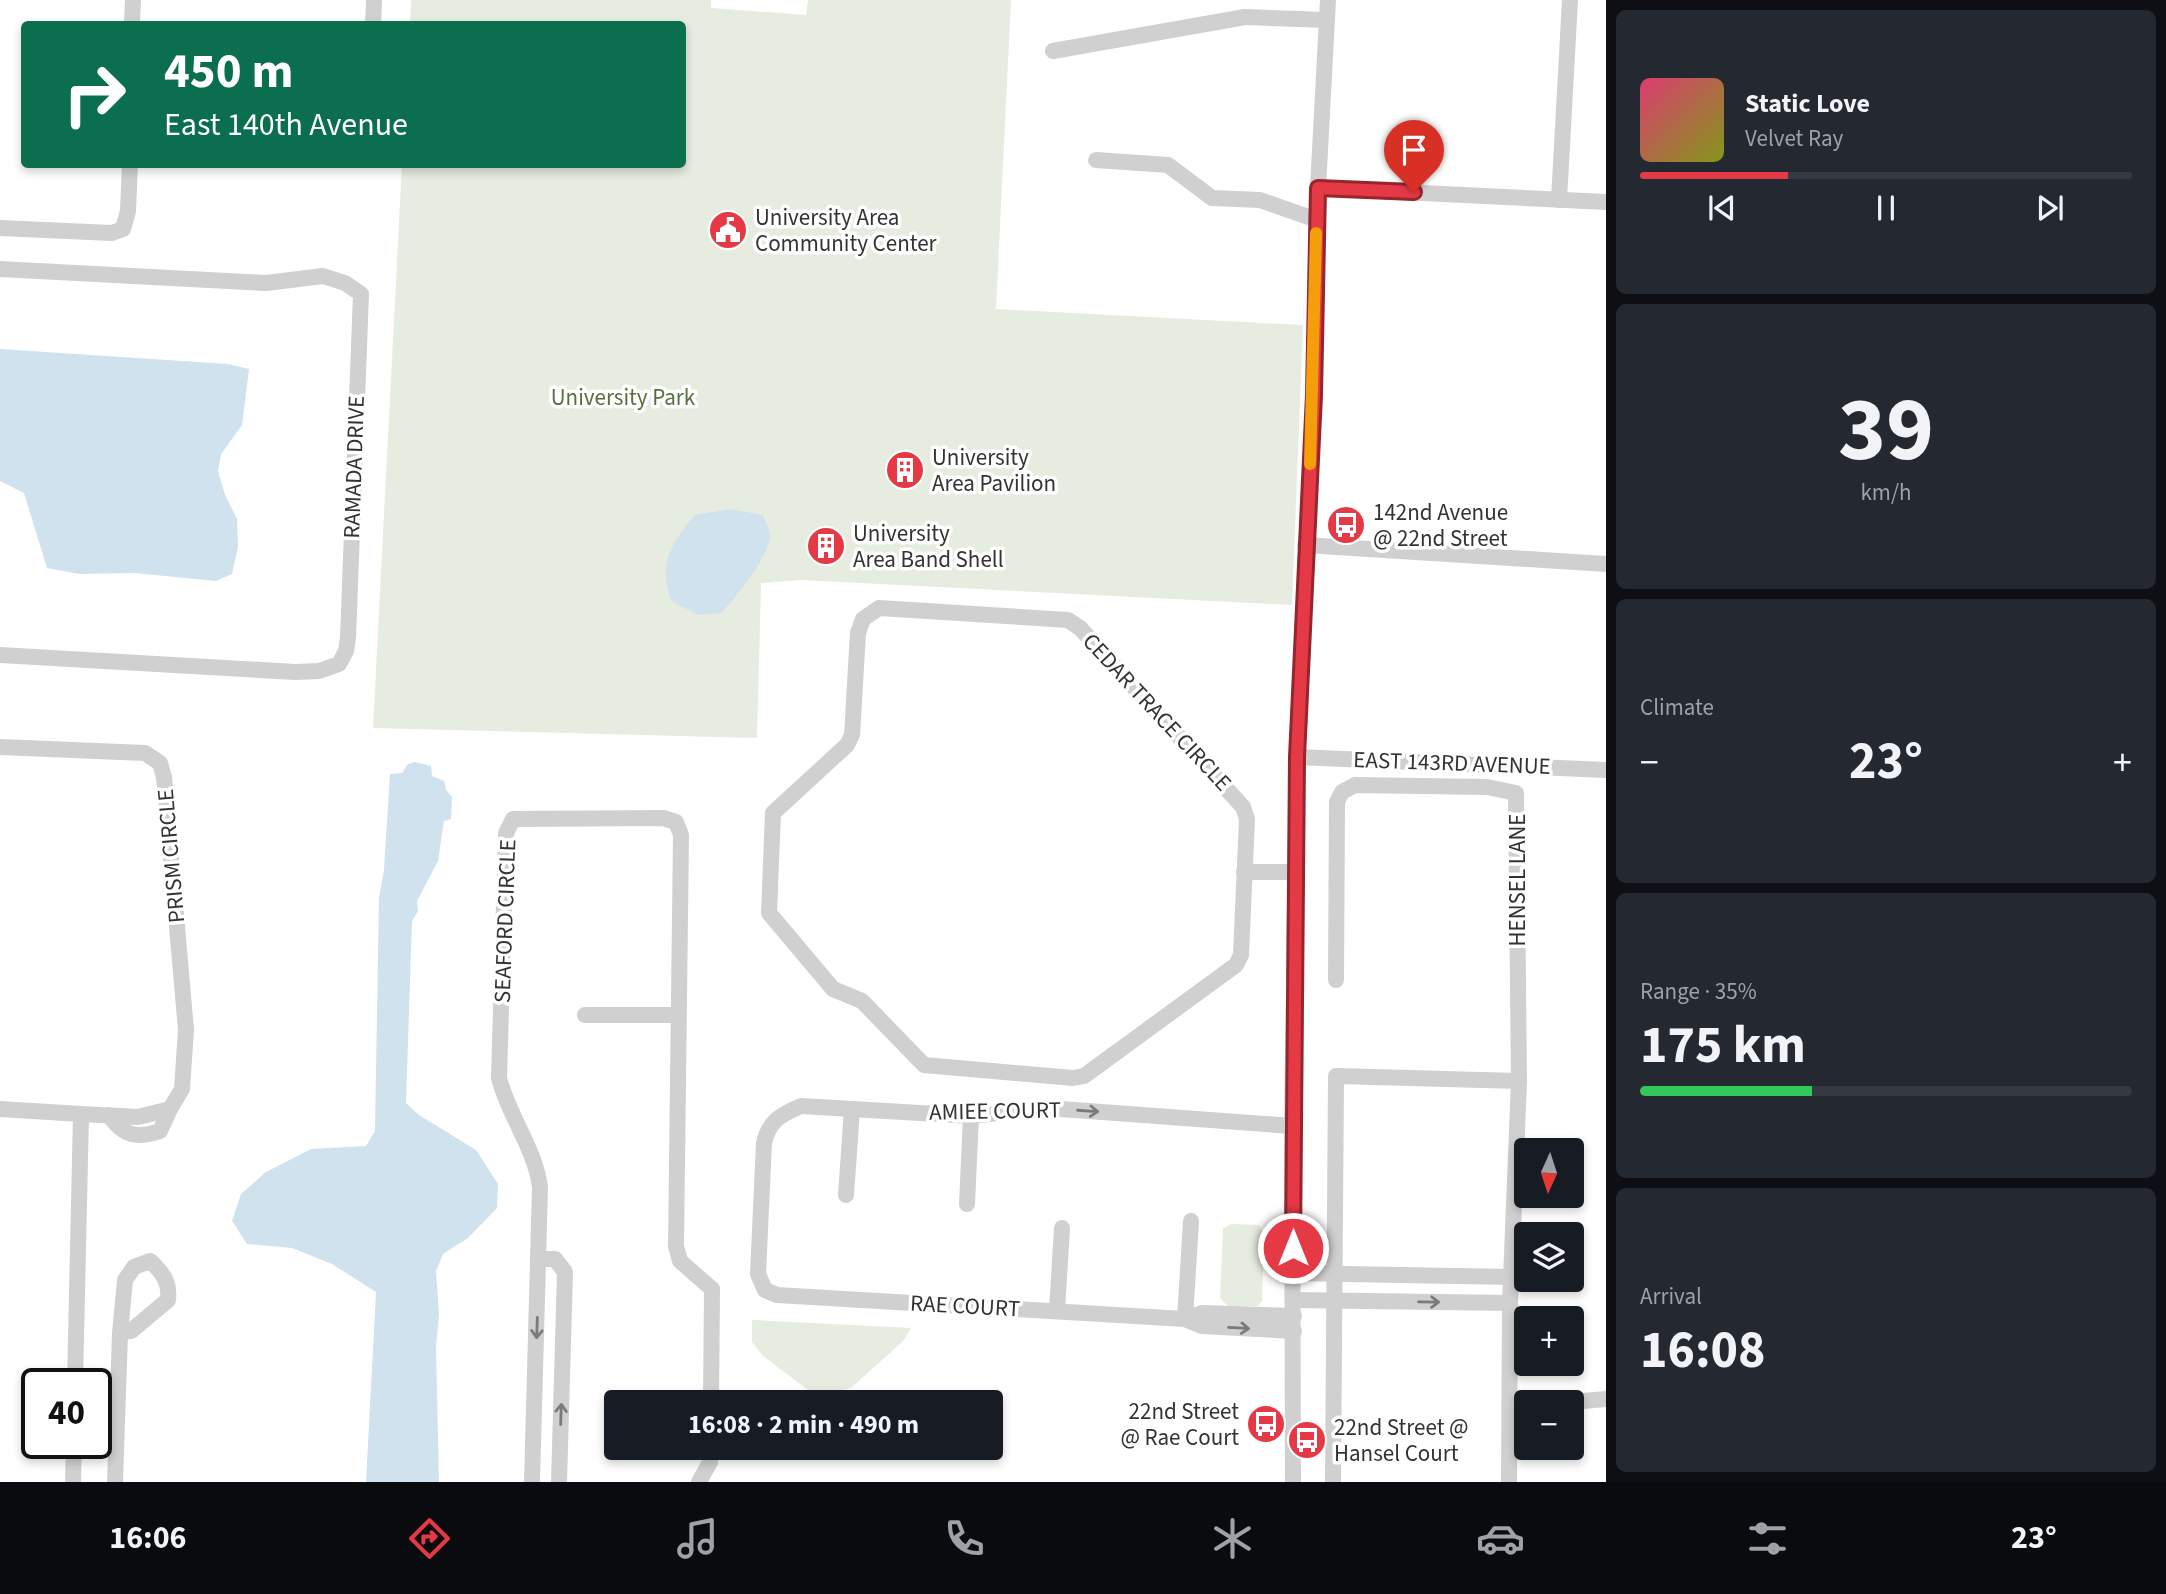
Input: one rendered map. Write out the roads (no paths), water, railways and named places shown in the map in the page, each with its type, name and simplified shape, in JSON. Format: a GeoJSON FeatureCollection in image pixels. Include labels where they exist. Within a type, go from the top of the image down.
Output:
{"type":"FeatureCollection","features":[{"type":"Feature","properties":{"kind":"street"},"geometry":{"type":"LineString","coordinates":[[132,21],[133,0]]}},
{"type":"Feature","properties":{"kind":"street"},"geometry":{"type":"LineString","coordinates":[[373,21],[374,0]]}},
{"type":"Feature","properties":{"kind":"street"},"geometry":{"type":"LineString","coordinates":[[1293,1482],[1292,1126],[1297,757],[1314,395],[1318,188],[1328,0]]}},
{"type":"Feature","properties":{"kind":"street"},"geometry":{"type":"LineString","coordinates":[[1559,200],[1570,0]]}},
{"type":"Feature","properties":{"kind":"street"},"geometry":{"type":"LineString","coordinates":[[1053,51],[1245,17],[1326,20]]}},
{"type":"Feature","properties":{"kind":"street"},"geometry":{"type":"LineString","coordinates":[[1096,160],[1168,165],[1212,198],[1260,200],[1317,220]]}},
{"type":"Feature","properties":{"kind":"street"},"geometry":{"type":"LineString","coordinates":[[0,228],[111,233],[123,229],[128,211],[130,168]]}},
{"type":"Feature","properties":{"kind":"street"},"geometry":{"type":"LineString","coordinates":[[1318,188],[1606,202]]}},
{"type":"Feature","properties":{"kind":"street","name":"RAMADA DRIVE"},"geometry":{"type":"LineString","coordinates":[[0,269],[266,283],[323,276],[345,283],[361,294],[348,638],[346,651],[339,664],[319,671],[295,672],[0,655]]}},
{"type":"Feature","properties":{"kind":"street"},"geometry":{"type":"LineString","coordinates":[[1305,545],[1606,564]]}},
{"type":"Feature","properties":{"kind":"street","name":"CEDAR TRACE CIRCLE"},"geometry":{"type":"LineString","coordinates":[[879,608],[1056,618],[1080,628],[1243,807],[1247,819],[1244,872],[1241,955],[1236,965],[1093,1070],[1073,1078],[924,1065],[862,1001],[834,989],[769,913],[773,813],[848,745],[852,735],[858,633],[863,619],[879,608]]}},
{"type":"Feature","properties":{"kind":"street","name":"PRISM CIRCLE"},"geometry":{"type":"LineString","coordinates":[[0,747],[145,753],[160,763],[164,777],[186,1030],[182,1089],[160,1131],[144,1136],[126,1133],[109,1115],[0,1109]]}},
{"type":"Feature","properties":{"kind":"street","name":"EAST 143RD AVENUE"},"geometry":{"type":"LineString","coordinates":[[1297,757],[1606,770]]}},
{"type":"Feature","properties":{"kind":"street"},"geometry":{"type":"LineString","coordinates":[[1516,793],[1517,766]]}},
{"type":"Feature","properties":{"kind":"street","name":"HENSEL LANE"},"geometry":{"type":"LineString","coordinates":[[1336,980],[1337,802],[1342,792],[1355,785],[1487,787],[1516,793],[1519,1081],[1510,1303],[1509,1482]]}},
{"type":"Feature","properties":{"kind":"street","name":"SEAFORD CIRCLE"},"geometry":{"type":"LineString","coordinates":[[532,1482],[539,1177],[504,1096],[499,1078],[506,834],[513,819],[663,818],[676,822],[681,835],[676,1246],[681,1261],[712,1289],[712,1390]]}},
{"type":"Feature","properties":{"kind":"street"},"geometry":{"type":"LineString","coordinates":[[1244,872],[1296,872]]}},
{"type":"Feature","properties":{"kind":"street"},"geometry":{"type":"LineString","coordinates":[[584,1014],[678,1015]]}},
{"type":"Feature","properties":{"kind":"street"},"geometry":{"type":"LineString","coordinates":[[1333,1482],[1335,1076],[1519,1081]]}},
{"type":"Feature","properties":{"kind":"street","name":"AMIEE COURT"},"geometry":{"type":"LineString","coordinates":[[758,1274],[764,1143],[768,1126],[782,1114],[801,1106],[971,1116],[1047,1108],[1292,1126]]}},
{"type":"Feature","properties":{"kind":"street"},"geometry":{"type":"LineString","coordinates":[[846,1195],[852,1109]]}},
{"type":"Feature","properties":{"kind":"street"},"geometry":{"type":"LineString","coordinates":[[75,1368],[81,1114]]}},
{"type":"Feature","properties":{"kind":"street"},"geometry":{"type":"LineString","coordinates":[[967,1204],[971,1116]]}},
{"type":"Feature","properties":{"kind":"street"},"geometry":{"type":"LineString","coordinates":[[1185,1319],[1191,1222]]}},
{"type":"Feature","properties":{"kind":"street"},"geometry":{"type":"LineString","coordinates":[[1057,1311],[1062,1228]]}},
{"type":"Feature","properties":{"kind":"street"},"geometry":{"type":"LineString","coordinates":[[539,1259],[555,1259],[565,1272],[559,1482]]}},
{"type":"Feature","properties":{"kind":"street"},"geometry":{"type":"LineString","coordinates":[[1293,1273],[1511,1277]]}},
{"type":"Feature","properties":{"kind":"street","name":"RAE COURT"},"geometry":{"type":"LineString","coordinates":[[758,1274],[765,1290],[777,1295],[1185,1319],[1202,1313],[1294,1316],[1332,1301]]}},
{"type":"Feature","properties":{"kind":"street"},"geometry":{"type":"LineString","coordinates":[[1332,1301],[1510,1303]]}},
{"type":"Feature","properties":{"kind":"street"},"geometry":{"type":"LineString","coordinates":[[115,1482],[120,1333]]}},
{"type":"Feature","properties":{"kind":"street"},"geometry":{"type":"LineString","coordinates":[[1584,1401],[1606,1399]]}},
{"type":"Feature","properties":{"kind":"street"},"geometry":{"type":"LineString","coordinates":[[73,1482],[74,1459]]}},
{"type":"Feature","properties":{"kind":"street"},"geometry":{"type":"LineString","coordinates":[[699,1482],[710,1460]]}},
{"type":"Feature","properties":{"kind":"water"},"geometry":{"type":"Polygon","coordinates":[[[0,349],[228,364],[249,369],[242,425],[221,454],[218,471],[225,495],[237,519],[238,547],[232,574],[216,581],[134,573],[80,574],[47,568],[24,493],[0,481],[0,349]]]}},
{"type":"Feature","properties":{"kind":"water"},"geometry":{"type":"Polygon","coordinates":[[[730,509],[763,515],[770,533],[768,544],[751,576],[721,613],[699,615],[671,601],[666,576],[669,555],[679,535],[695,515],[730,509]]]}},
{"type":"Feature","properties":{"kind":"water"},"geometry":{"type":"Polygon","coordinates":[[[415,762],[431,766],[432,776],[444,781],[446,790],[452,797],[451,819],[444,821],[438,861],[417,901],[418,911],[412,921],[406,1103],[419,1115],[476,1150],[498,1184],[497,1208],[468,1238],[443,1254],[436,1271],[439,1314],[436,1346],[439,1482],[366,1482],[376,1292],[332,1264],[292,1248],[247,1244],[232,1221],[241,1194],[266,1172],[311,1149],[366,1146],[375,1131],[379,898],[384,870],[390,774],[402,773],[408,764],[415,762]]]}},
{"type":"Feature","properties":{"kind":"place","name":"University Area Community Center"},"geometry":{"type":"Point","coordinates":[728,230]}},
{"type":"Feature","properties":{"kind":"place","name":"University Area Pavilion"},"geometry":{"type":"Point","coordinates":[905,470]}},
{"type":"Feature","properties":{"kind":"place","name":"142nd Avenue @ 22nd Street"},"geometry":{"type":"Point","coordinates":[1346,525]}},
{"type":"Feature","properties":{"kind":"place","name":"University Area Band Shell"},"geometry":{"type":"Point","coordinates":[826,546]}},
{"type":"Feature","properties":{"kind":"place","name":"22nd Street @ Rae Court"},"geometry":{"type":"Point","coordinates":[1266,1424]}},
{"type":"Feature","properties":{"kind":"place","name":"22nd Street @ Hansel Court"},"geometry":{"type":"Point","coordinates":[1307,1440]}},
{"type":"Feature","properties":{"kind":"park label","name":"University Park"},"geometry":{"type":"Point","coordinates":[623,397]}}]}
